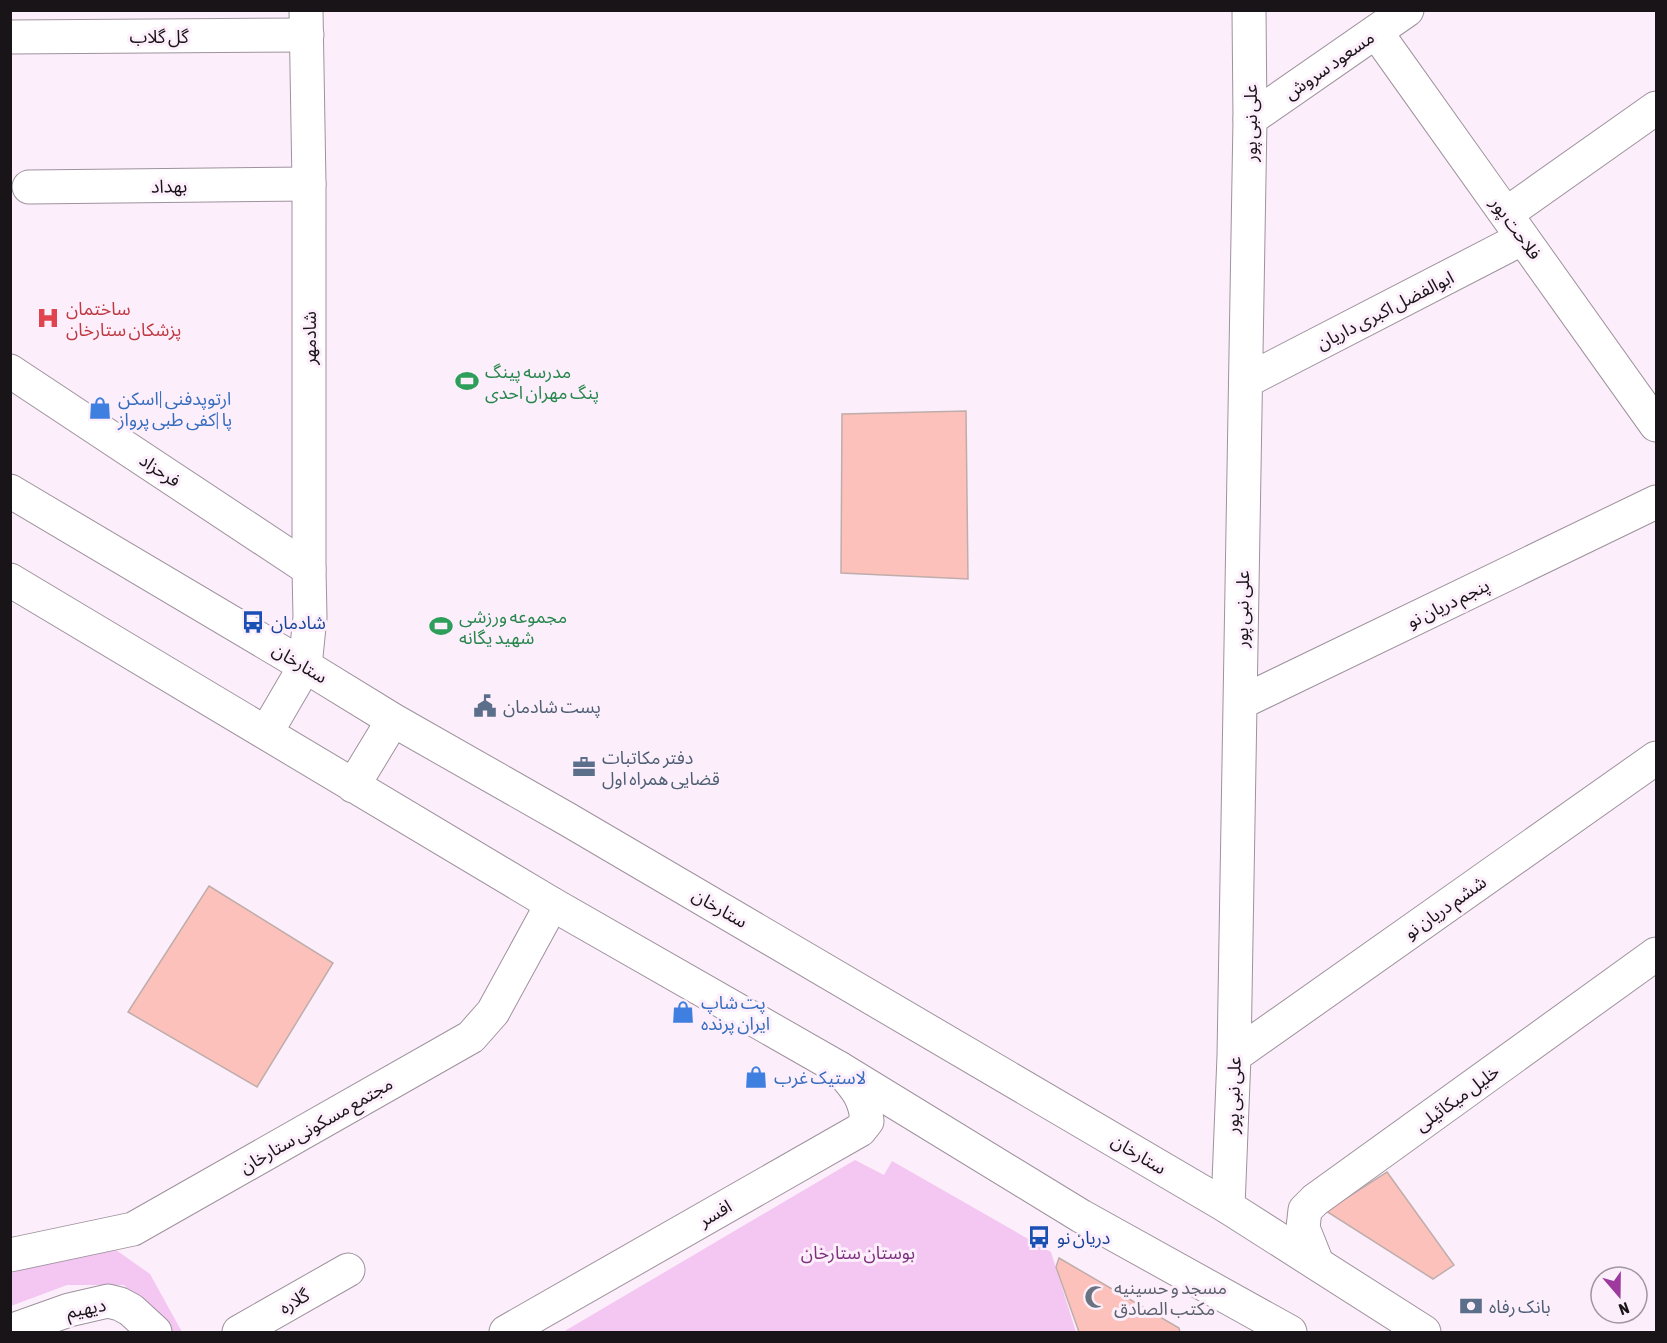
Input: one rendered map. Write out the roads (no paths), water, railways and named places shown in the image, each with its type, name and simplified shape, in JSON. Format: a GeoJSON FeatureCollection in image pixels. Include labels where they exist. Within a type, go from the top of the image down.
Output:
{"type":"FeatureCollection","features":[{"type":"Feature","properties":{"kind":"street","name":"علی نبی پور"},"geometry":{"type":"LineString","coordinates":[[1228,1207],[1234,1056],[1246,381],[1250,119],[1249,10]]}},
{"type":"Feature","properties":{"kind":"street","name":"مسعود سروش"},"geometry":{"type":"LineString","coordinates":[[1250,119],[1407,10]]}},
{"type":"Feature","properties":{"kind":"street","name":"گل گلاب"},"geometry":{"type":"LineString","coordinates":[[10,37],[307,23]]}},
{"type":"Feature","properties":{"kind":"street","name":"شادمهر"},"geometry":{"type":"LineString","coordinates":[[305,666],[310,617],[307,23]]}},
{"type":"Feature","properties":{"kind":"street","name":"فلاحت پور"},"geometry":{"type":"LineString","coordinates":[[1376,32],[1656,424]]}},
{"type":"Feature","properties":{"kind":"street","name":"ابوالفضل اکبری داریان"},"geometry":{"type":"LineString","coordinates":[[1246,381],[1515,226],[1656,108]]}},
{"type":"Feature","properties":{"kind":"street","name":"بهداد"},"geometry":{"type":"LineString","coordinates":[[29,187],[309,184]]}},
{"type":"Feature","properties":{"kind":"street","name":"فرحزاد"},"geometry":{"type":"LineString","coordinates":[[10,371],[309,569]]}},
{"type":"Feature","properties":{"kind":"street","name":"ستارخان"},"geometry":{"type":"LineString","coordinates":[[10,491],[393,720],[567,819],[1228,1207],[1424,1332]]}},
{"type":"Feature","properties":{"kind":"street","name":"پنجم دریان‌ نو"},"geometry":{"type":"LineString","coordinates":[[1240,703],[1656,502]]}},
{"type":"Feature","properties":{"kind":"street"},"geometry":{"type":"LineString","coordinates":[[10,580],[353,786],[839,1068],[1081,1216],[1290,1332]]}},
{"type":"Feature","properties":{"kind":"street"},"geometry":{"type":"LineString","coordinates":[[266,734],[305,666]]}},
{"type":"Feature","properties":{"kind":"street"},"geometry":{"type":"LineString","coordinates":[[353,786],[393,720]]}},
{"type":"Feature","properties":{"kind":"street","name":"ششم دریان نو"},"geometry":{"type":"LineString","coordinates":[[1234,1056],[1656,758]]}},
{"type":"Feature","properties":{"kind":"street","name":"مجتمع مسکونی ستارخان"},"geometry":{"type":"LineString","coordinates":[[10,1255],[133,1229],[471,1037],[493,1012],[552,903]]}},
{"type":"Feature","properties":{"kind":"street","name":"خلیل میکائیلی"},"geometry":{"type":"LineString","coordinates":[[1317,1263],[1303,1228],[1305,1210],[1315,1200],[1656,954]]}},
{"type":"Feature","properties":{"kind":"street","name":"افسر"},"geometry":{"type":"LineString","coordinates":[[506,1332],[860,1130],[867,1121],[866,1107],[859,1092],[839,1068]]}},
{"type":"Feature","properties":{"kind":"street","name":"گلاره"},"geometry":{"type":"LineString","coordinates":[[239,1332],[348,1270]]}},
{"type":"Feature","properties":{"kind":"street","name":"دیهیم"},"geometry":{"type":"LineString","coordinates":[[10,1331],[69,1310],[108,1301],[131,1310],[155,1332]]}},
{"type":"Feature","properties":{"kind":"place","name":"ساختمان پزشکان ستارخان"},"geometry":{"type":"Point","coordinates":[48,318]}},
{"type":"Feature","properties":{"kind":"place","name":"مدرسه پینگ پنگ مهران احدی"},"geometry":{"type":"Point","coordinates":[467,381]}},
{"type":"Feature","properties":{"kind":"place","name":"ارتوپدفنی |اسکن پا |کفی طبی پرواز"},"geometry":{"type":"Point","coordinates":[100,408]}},
{"type":"Feature","properties":{"kind":"place","name":"شادمان"},"geometry":{"type":"Point","coordinates":[253,622]}},
{"type":"Feature","properties":{"kind":"place","name":"مجموعه ورزشی شهید یگانه"},"geometry":{"type":"Point","coordinates":[441,626]}},
{"type":"Feature","properties":{"kind":"place","name":"پست شادمان"},"geometry":{"type":"Point","coordinates":[485,706]}},
{"type":"Feature","properties":{"kind":"place","name":"دفتر مکاتبات قضایی همراه اول"},"geometry":{"type":"Point","coordinates":[584,767]}},
{"type":"Feature","properties":{"kind":"place","name":"پت شاپ ایران پرنده"},"geometry":{"type":"Point","coordinates":[683,1012]}},
{"type":"Feature","properties":{"kind":"place","name":"لاستیک غرب"},"geometry":{"type":"Point","coordinates":[756,1077]}},
{"type":"Feature","properties":{"kind":"place","name":"دریان نو"},"geometry":{"type":"Point","coordinates":[1039,1237]}},
{"type":"Feature","properties":{"kind":"place","name":"مسجد و حسینیه مکتب الصادق"},"geometry":{"type":"Point","coordinates":[1096,1297]}},
{"type":"Feature","properties":{"kind":"place","name":"بانک رفاه"},"geometry":{"type":"Point","coordinates":[1471,1306]}},
{"type":"Feature","properties":{"kind":"park label","name":"بوستان ستارخان"},"geometry":{"type":"Point","coordinates":[858,1252]}}]}
